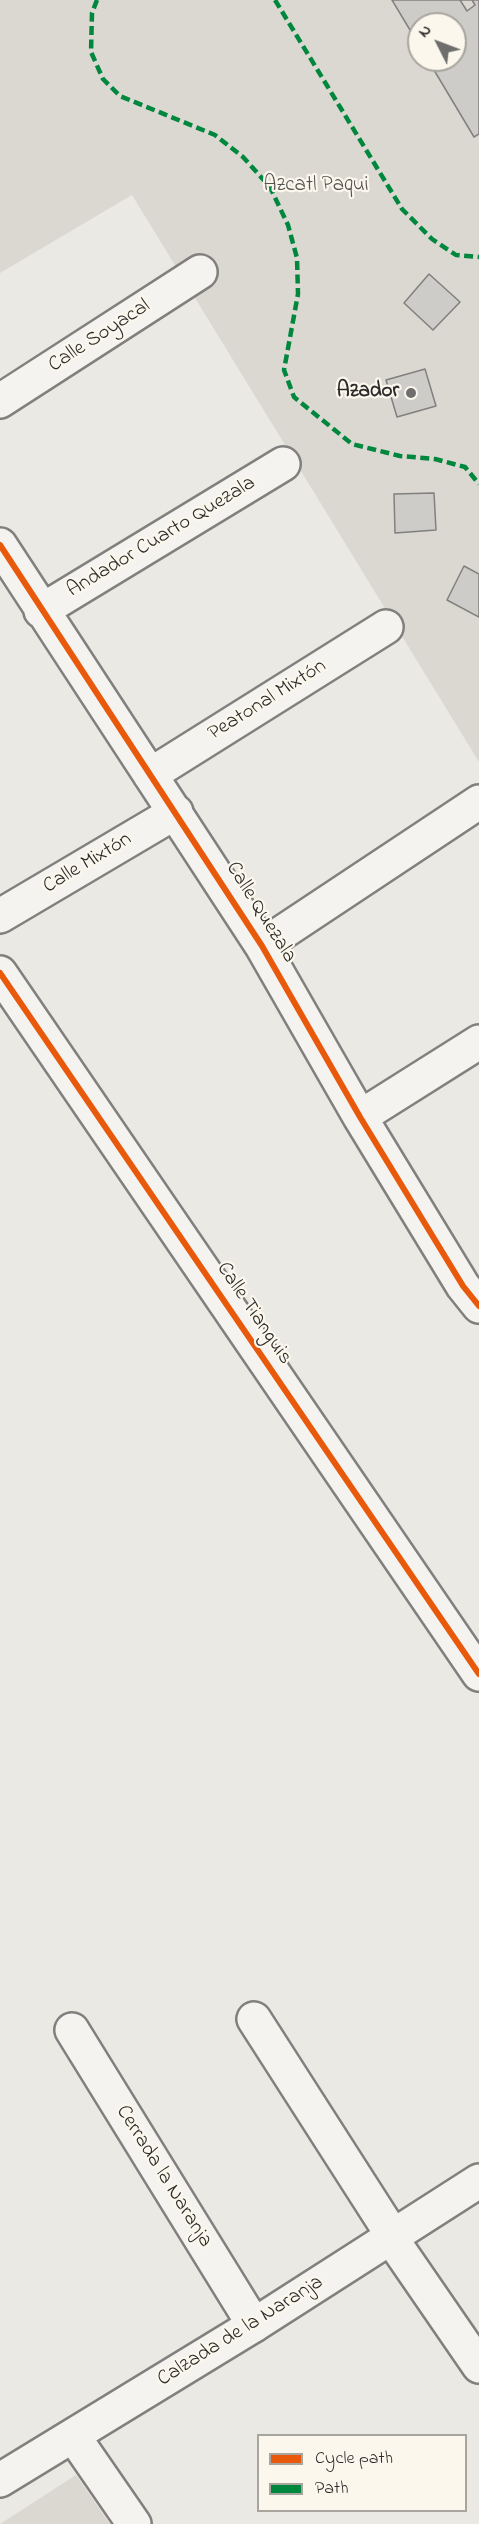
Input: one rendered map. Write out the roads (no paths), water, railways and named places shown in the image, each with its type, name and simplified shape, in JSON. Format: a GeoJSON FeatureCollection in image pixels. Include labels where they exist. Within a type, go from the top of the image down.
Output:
{"type":"FeatureCollection","features":[{"type":"Feature","properties":{"kind":"street","name":"Calle Soyacal"},"geometry":{"type":"LineString","coordinates":[[0,401],[200,272]]}},
{"type":"Feature","properties":{"kind":"street","name":"Andador Cuarto Quezala"},"geometry":{"type":"LineString","coordinates":[[41,611],[283,464]]}},
{"type":"Feature","properties":{"kind":"street","name":"Calle Quezala"},"geometry":{"type":"LineString","coordinates":[[0,545],[41,611],[262,945],[360,1117],[474,1289]]}},
{"type":"Feature","properties":{"kind":"street","name":"Peatonal Mixtón"},"geometry":{"type":"LineString","coordinates":[[150,775],[386,627]]}},
{"type":"Feature","properties":{"kind":"street"},"geometry":{"type":"LineString","coordinates":[[262,945],[479,802]]}},
{"type":"Feature","properties":{"kind":"street","name":"Calle Mixtón"},"geometry":{"type":"LineString","coordinates":[[0,916],[176,812]]}},
{"type":"Feature","properties":{"kind":"street","name":"Calle Tianguis"},"geometry":{"type":"LineString","coordinates":[[0,973],[479,1674]]}},
{"type":"Feature","properties":{"kind":"street"},"geometry":{"type":"LineString","coordinates":[[360,1117],[479,1042]]}},
{"type":"Feature","properties":{"kind":"street"},"geometry":{"type":"LineString","coordinates":[[254,2019],[392,2237],[479,2366]]}},
{"type":"Feature","properties":{"kind":"street","name":"Cerrada la Naranja"},"geometry":{"type":"LineString","coordinates":[[72,2030],[254,2325]]}},
{"type":"Feature","properties":{"kind":"street","name":"Calzada de la Naranja"},"geometry":{"type":"LineString","coordinates":[[0,2480],[74,2437],[254,2325],[479,2181]]}},
{"type":"Feature","properties":{"kind":"street"},"geometry":{"type":"LineString","coordinates":[[74,2437],[134,2524]]}},
{"type":"Feature","properties":{"kind":"place","name":"Azador"},"geometry":{"type":"Point","coordinates":[411,393]}},
{"type":"Feature","properties":{"kind":"park label","name":"Azcatl Paqui"},"geometry":{"type":"Point","coordinates":[316,187]}}]}
